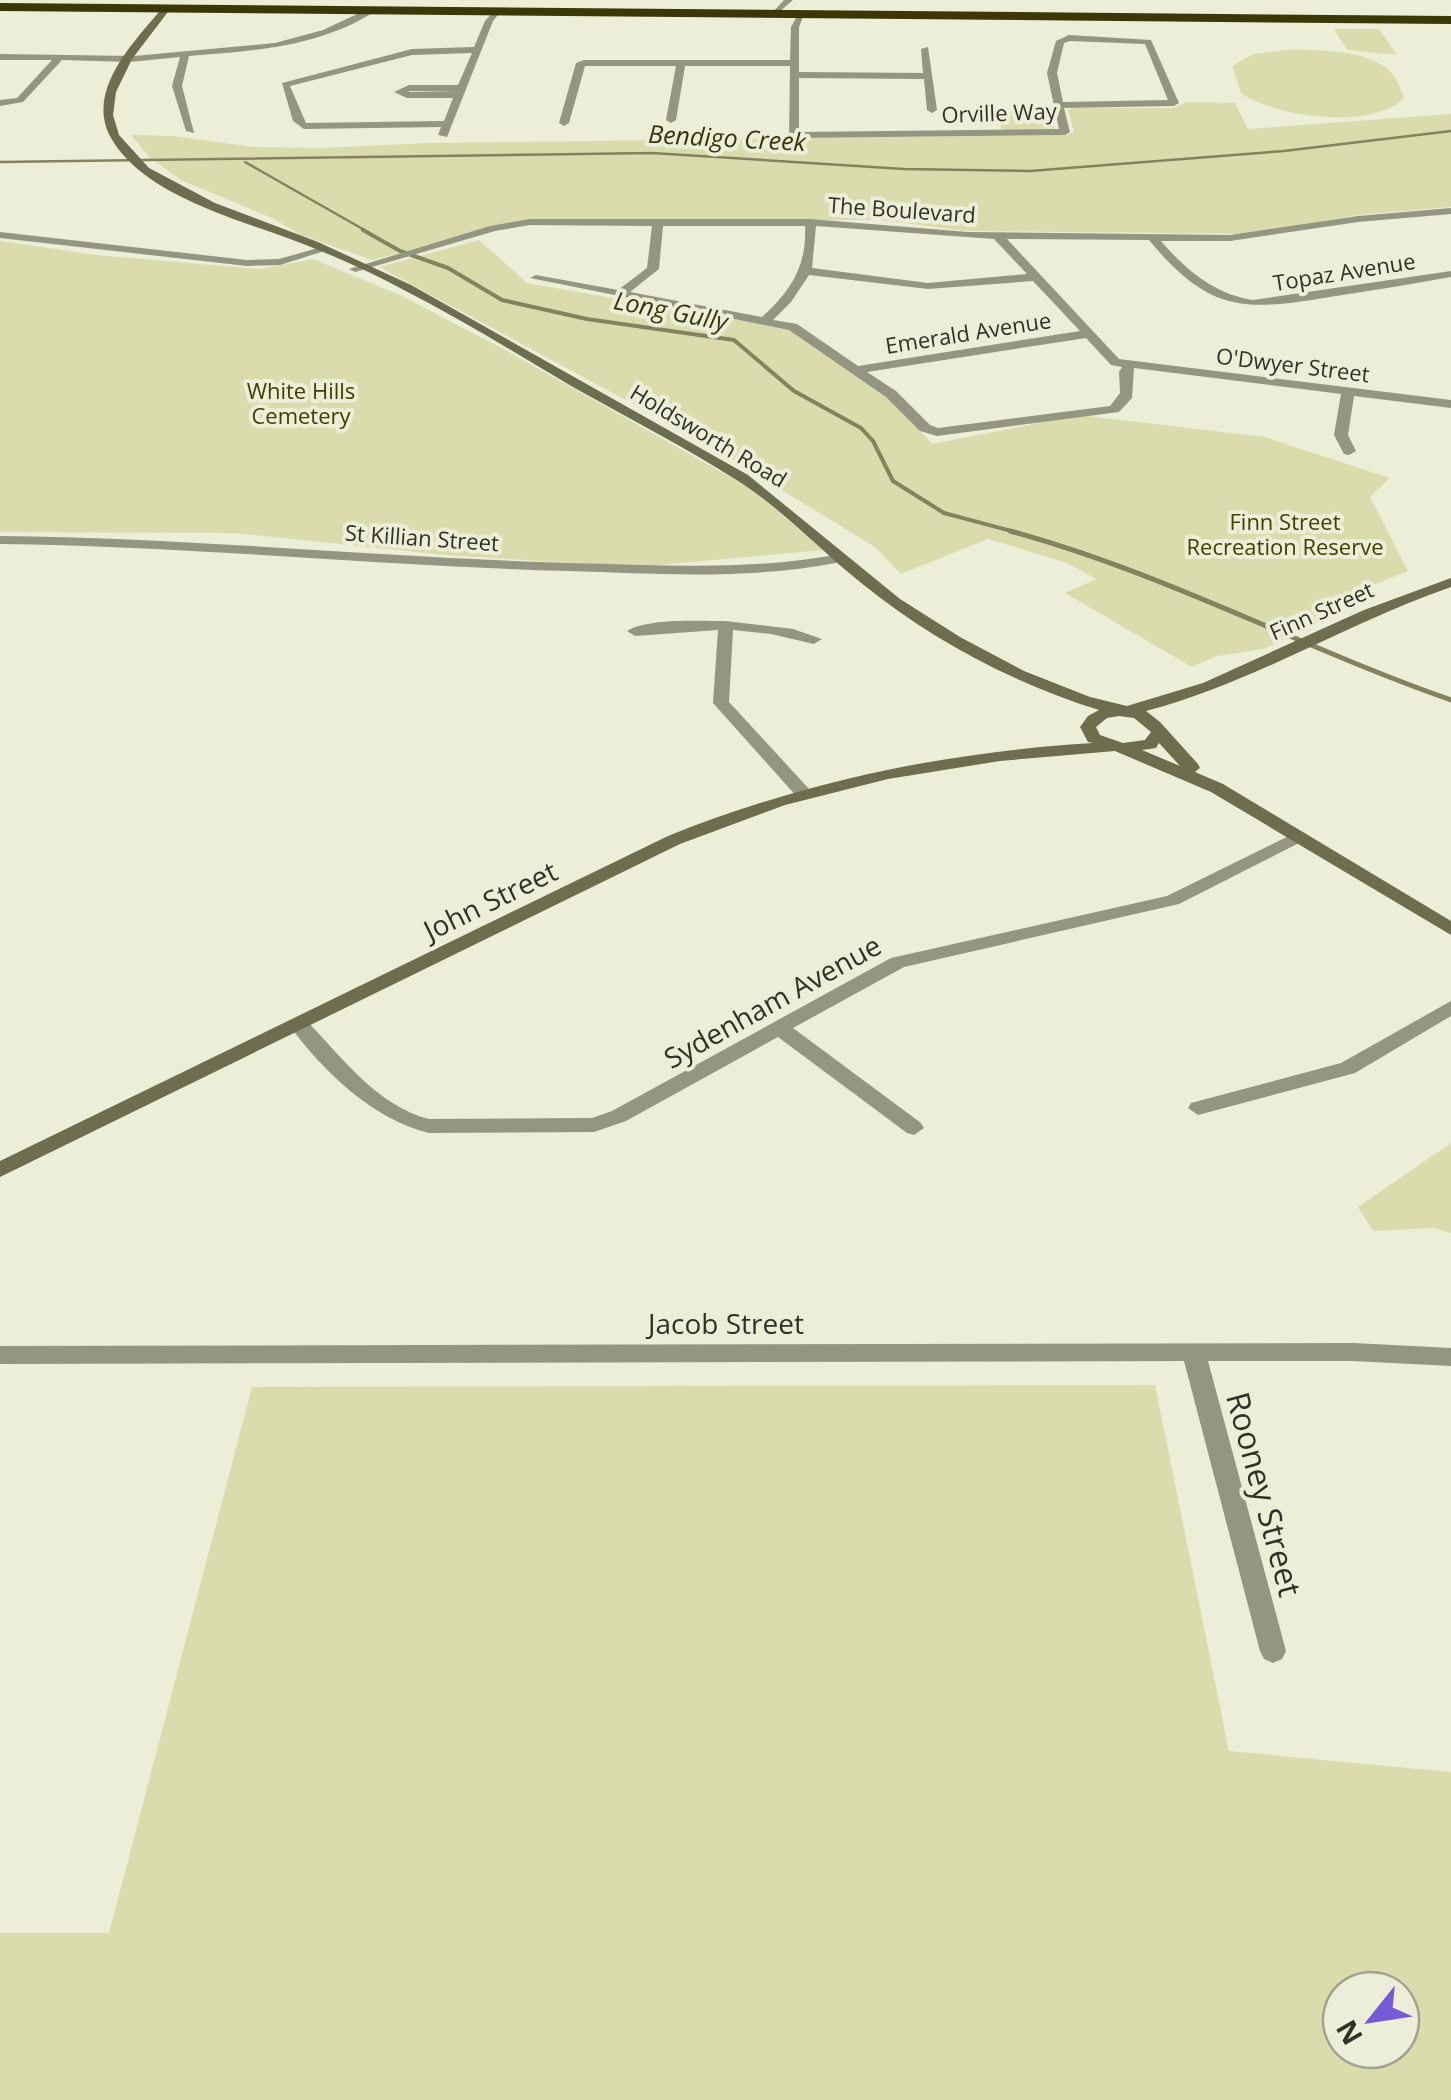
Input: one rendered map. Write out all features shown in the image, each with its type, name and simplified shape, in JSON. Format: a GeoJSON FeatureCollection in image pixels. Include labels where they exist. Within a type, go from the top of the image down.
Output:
{"type":"FeatureCollection","features":[{"type":"Feature","properties":{"kind":"highway"},"geometry":{"type":"LineString","coordinates":[[0,5],[173,4],[488,14],[778,12]]}},
{"type":"Feature","properties":{"kind":"highway"},"geometry":{"type":"LineString","coordinates":[[0,5],[173,4]]}},
{"type":"Feature","properties":{"kind":"highway"},"geometry":{"type":"LineString","coordinates":[[402,6],[488,14]]}},
{"type":"Feature","properties":{"kind":"highway"},"geometry":{"type":"LineString","coordinates":[[363,8],[711,10],[778,12],[799,17],[1084,16],[1106,24],[1172,17],[1451,18]]}},
{"type":"Feature","properties":{"kind":"highway"},"geometry":{"type":"LineString","coordinates":[[662,9],[741,14]]}},
{"type":"Feature","properties":{"kind":"highway"},"geometry":{"type":"LineString","coordinates":[[711,10],[799,17],[1106,24],[1451,18]]}},
{"type":"Feature","properties":{"kind":"main road","name":"Holdsworth Road"},"geometry":{"type":"LineString","coordinates":[[173,4],[130,58],[115,81],[108,103],[110,123],[122,146],[150,172],[219,209],[360,268],[466,320],[731,470],[783,506],[899,604],[1015,671],[1067,695],[1144,717],[1157,731]]}},
{"type":"Feature","properties":{"kind":"main road","name":"Finn Street"},"geometry":{"type":"LineString","coordinates":[[1089,726],[1099,715],[1213,685],[1394,602],[1451,582]]}},
{"type":"Feature","properties":{"kind":"main road","name":"Holdsworth Road"},"geometry":{"type":"LineString","coordinates":[[1015,671],[1089,726],[1094,738],[1117,747]]}},
{"type":"Feature","properties":{"kind":"main road","name":"Finn Street"},"geometry":{"type":"LineString","coordinates":[[1117,747],[1142,747],[1213,685]]}},
{"type":"Feature","properties":{"kind":"main road","name":"John Street"},"geometry":{"type":"LineString","coordinates":[[0,1170],[674,840],[754,807],[1029,751],[1068,739],[1089,726]]}},
{"type":"Feature","properties":{"kind":"main road"},"geometry":{"type":"LineString","coordinates":[[1157,731],[1216,788]]}},
{"type":"Feature","properties":{"kind":"main road","name":"John Street"},"geometry":{"type":"LineString","coordinates":[[1029,751],[1117,747]]}},
{"type":"Feature","properties":{"kind":"main road"},"geometry":{"type":"LineString","coordinates":[[1117,747],[1216,788],[1451,929]]}},
{"type":"Feature","properties":{"kind":"street"},"geometry":{"type":"LineString","coordinates":[[778,12],[789,0],[799,17],[795,69]]}},
{"type":"Feature","properties":{"kind":"street"},"geometry":{"type":"LineString","coordinates":[[0,57],[185,57],[288,44],[363,8]]}},
{"type":"Feature","properties":{"kind":"street"},"geometry":{"type":"LineString","coordinates":[[443,137],[488,14]]}},
{"type":"Feature","properties":{"kind":"street"},"geometry":{"type":"LineString","coordinates":[[1060,106],[1174,103],[1148,42],[1106,24]]}},
{"type":"Feature","properties":{"kind":"street","name":"Orville Way"},"geometry":{"type":"LineString","coordinates":[[795,69],[794,138],[1058,133],[1068,129],[1052,73],[1061,40],[1106,24]]}},
{"type":"Feature","properties":{"kind":"street"},"geometry":{"type":"LineString","coordinates":[[925,49],[932,110]]}},
{"type":"Feature","properties":{"kind":"street"},"geometry":{"type":"LineString","coordinates":[[448,124],[304,126],[298,121],[285,84],[412,52],[478,50]]}},
{"type":"Feature","properties":{"kind":"street"},"geometry":{"type":"LineString","coordinates":[[185,57],[177,86],[190,131]]}},
{"type":"Feature","properties":{"kind":"street"},"geometry":{"type":"LineString","coordinates":[[0,103],[22,98],[60,58]]}},
{"type":"Feature","properties":{"kind":"street"},"geometry":{"type":"LineString","coordinates":[[671,120],[680,62]]}},
{"type":"Feature","properties":{"kind":"street"},"geometry":{"type":"LineString","coordinates":[[564,123],[581,64],[680,62],[928,76]]}},
{"type":"Feature","properties":{"kind":"street"},"geometry":{"type":"LineString","coordinates":[[408,88],[461,92],[407,96],[399,92],[408,88]]}},
{"type":"Feature","properties":{"kind":"street","name":"The Boulevard"},"geometry":{"type":"LineString","coordinates":[[360,268],[521,223],[810,222],[998,236],[1250,237],[1348,220],[1451,211]]}},
{"type":"Feature","properties":{"kind":"street"},"geometry":{"type":"LineString","coordinates":[[620,294],[653,269],[658,222]]}},
{"type":"Feature","properties":{"kind":"street"},"geometry":{"type":"LineString","coordinates":[[765,320],[795,294],[812,248],[810,222]]}},
{"type":"Feature","properties":{"kind":"street"},"geometry":{"type":"LineString","coordinates":[[0,235],[247,263],[280,262],[321,251]]}},
{"type":"Feature","properties":{"kind":"street"},"geometry":{"type":"LineString","coordinates":[[536,278],[797,328],[901,402],[925,428],[942,432],[1114,409],[1123,402],[1128,388],[1125,372],[1130,365],[1109,359],[998,236]]}},
{"type":"Feature","properties":{"kind":"street","name":"Topaz Avenue"},"geometry":{"type":"LineString","coordinates":[[1153,238],[1211,293],[1240,307],[1451,274]]}},
{"type":"Feature","properties":{"kind":"street"},"geometry":{"type":"LineString","coordinates":[[804,271],[928,286],[1034,277]]}},
{"type":"Feature","properties":{"kind":"street","name":"Emerald Avenue"},"geometry":{"type":"LineString","coordinates":[[856,370],[1086,334]]}},
{"type":"Feature","properties":{"kind":"street","name":"O'Dwyer Street"},"geometry":{"type":"LineString","coordinates":[[1130,365],[1451,404]]}},
{"type":"Feature","properties":{"kind":"street"},"geometry":{"type":"LineString","coordinates":[[1348,392],[1341,435],[1349,450]]}},
{"type":"Feature","properties":{"kind":"street","name":"St Killian Street"},"geometry":{"type":"LineString","coordinates":[[0,540],[167,542],[468,563],[650,570],[777,570],[841,558]]}},
{"type":"Feature","properties":{"kind":"street"},"geometry":{"type":"LineString","coordinates":[[635,631],[726,627],[776,630],[814,640]]}},
{"type":"Feature","properties":{"kind":"street"},"geometry":{"type":"LineString","coordinates":[[726,627],[721,703],[804,794]]}},
{"type":"Feature","properties":{"kind":"street","name":"Sydenham Avenue"},"geometry":{"type":"LineString","coordinates":[[298,1024],[381,1104],[413,1122],[430,1126],[594,1125],[619,1116],[898,962],[1173,900],[1297,837]]}},
{"type":"Feature","properties":{"kind":"street"},"geometry":{"type":"LineString","coordinates":[[1198,1108],[1348,1068],[1451,1007]]}},
{"type":"Feature","properties":{"kind":"street"},"geometry":{"type":"LineString","coordinates":[[778,1028],[914,1128]]}},
{"type":"Feature","properties":{"kind":"street","name":"Jacob Street"},"geometry":{"type":"LineString","coordinates":[[0,1355],[1354,1352],[1451,1357]]}},
{"type":"Feature","properties":{"kind":"street","name":"Rooney Street"},"geometry":{"type":"LineString","coordinates":[[1194,1354],[1273,1651]]}},
{"type":"Feature","properties":{"kind":"green space"},"geometry":{"type":"Polygon","coordinates":[[[1334,29],[1379,29],[1397,55],[1347,50],[1334,29]]]}},
{"type":"Feature","properties":{"kind":"green space"},"geometry":{"type":"Polygon","coordinates":[[[1287,50],[1340,52],[1367,58],[1392,73],[1404,98],[1371,114],[1324,117],[1277,109],[1241,93],[1232,66],[1254,54],[1287,50]]]}},
{"type":"Feature","properties":{"kind":"green space"},"geometry":{"type":"Polygon","coordinates":[[[1186,102],[1235,103],[1248,129],[1451,114],[1451,207],[1358,215],[1248,234],[966,231],[880,220],[538,220],[372,260],[301,235],[274,219],[181,180],[149,157],[131,135],[173,136],[253,147],[321,148],[429,143],[1066,135],[1074,132],[1068,110],[1072,108],[1174,108],[1186,102]]]}},
{"type":"Feature","properties":{"kind":"green space"},"geometry":{"type":"Polygon","coordinates":[[[996,112],[1050,112],[1055,130],[1002,132],[996,112]]]}},
{"type":"Feature","properties":{"kind":"green space","name":"Finn Street Recreation Reserve"},"geometry":{"type":"Polygon","coordinates":[[[479,240],[527,283],[789,329],[895,403],[932,444],[1079,415],[1265,437],[1390,478],[1370,497],[1408,571],[1356,592],[1324,620],[1264,649],[1217,656],[1192,667],[1065,593],[1096,579],[1067,563],[988,539],[901,574],[875,547],[698,439],[379,267],[479,240]]]}},
{"type":"Feature","properties":{"kind":"green space","name":"White Hills Cemetery"},"geometry":{"type":"Polygon","coordinates":[[[0,241],[96,255],[260,269],[313,259],[400,295],[509,352],[753,490],[823,550],[637,567],[446,555],[234,533],[0,532],[0,241]]]}},
{"type":"Feature","properties":{"kind":"green space"},"geometry":{"type":"Polygon","coordinates":[[[1451,1143],[1451,1233],[1433,1228],[1373,1231],[1358,1207],[1451,1143]]]}},
{"type":"Feature","properties":{"kind":"green space"},"geometry":{"type":"Polygon","coordinates":[[[1155,1385],[1229,1751],[1451,1772],[1451,2100],[0,2100],[0,1933],[109,1933],[252,1387],[1155,1385]]]}},
{"type":"Feature","properties":{"kind":"waterway","name":"Bendigo Creek"},"geometry":{"type":"LineString","coordinates":[[0,162],[652,153],[904,169],[1030,171],[1284,151],[1451,131]]}},
{"type":"Feature","properties":{"kind":"waterway","name":"Long Gully"},"geometry":{"type":"LineString","coordinates":[[245,162],[368,232]]}},
{"type":"Feature","properties":{"kind":"waterway","name":"Long Gully"},"geometry":{"type":"LineString","coordinates":[[363,230],[400,251],[448,268],[502,300],[587,319],[734,340],[794,391],[861,428],[873,441],[893,481],[944,513],[1019,533]]}},
{"type":"Feature","properties":{"kind":"waterway","name":"Long Gully"},"geometry":{"type":"LineString","coordinates":[[1010,531],[1122,567],[1451,700]]}}]}
